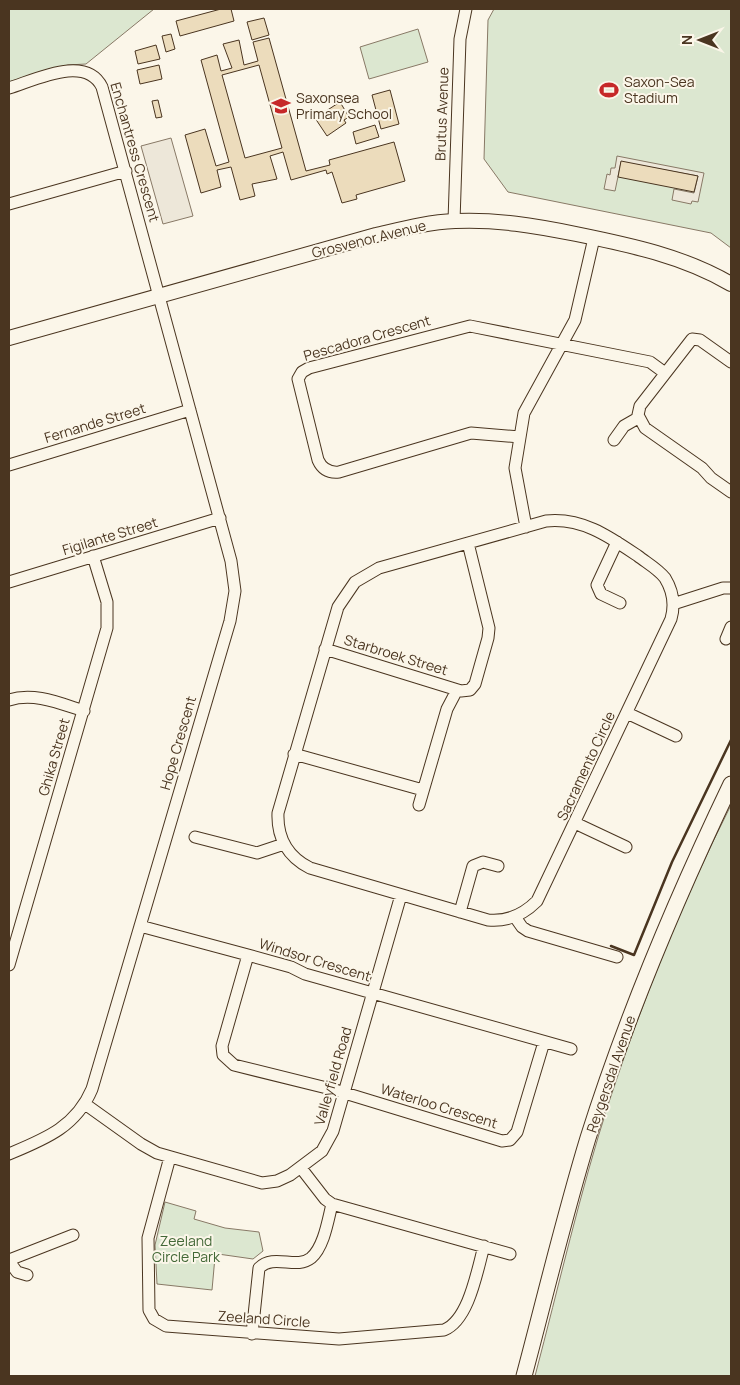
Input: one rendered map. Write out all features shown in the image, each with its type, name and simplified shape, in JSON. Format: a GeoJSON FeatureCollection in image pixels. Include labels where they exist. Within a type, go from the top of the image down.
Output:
{"type":"FeatureCollection","features":[{"type":"Feature","properties":{"kind":"main road","name":"Reygersdal Avenue"},"geometry":{"type":"LineString","coordinates":[[524,1376],[573,1193],[603,1093],[671,916],[731,784]]}},
{"type":"Feature","properties":{"kind":"street","name":"Brutus Avenue"},"geometry":{"type":"LineString","coordinates":[[454,221],[460,40],[466,9]]}},
{"type":"Feature","properties":{"kind":"street","name":"Enchantress Crescent"},"geometry":{"type":"LineString","coordinates":[[9,88],[74,69],[85,70],[93,75],[102,86],[160,296]]}},
{"type":"Feature","properties":{"kind":"street"},"geometry":{"type":"LineString","coordinates":[[9,204],[126,171]]}},
{"type":"Feature","properties":{"kind":"street","name":"Grosvenor Avenue"},"geometry":{"type":"LineString","coordinates":[[9,338],[385,233],[454,221],[504,222],[594,238],[682,260],[706,270],[731,284]]}},
{"type":"Feature","properties":{"kind":"street"},"geometry":{"type":"LineString","coordinates":[[526,526],[515,468],[528,403],[578,314],[594,238]]}},
{"type":"Feature","properties":{"kind":"street","name":"Hope Crescent"},"geometry":{"type":"LineString","coordinates":[[9,1154],[63,1128],[85,1104],[94,1083],[232,611],[235,591],[234,571],[160,296]]}},
{"type":"Feature","properties":{"kind":"street","name":"Pescadora Crescent"},"geometry":{"type":"LineString","coordinates":[[520,438],[471,433],[339,472],[330,472],[322,467],[318,460],[298,379],[302,372],[309,368],[466,327],[481,327],[562,343]]}},
{"type":"Feature","properties":{"kind":"street"},"geometry":{"type":"LineString","coordinates":[[731,362],[694,338],[688,342],[640,406],[638,418],[645,428],[702,468],[711,478],[731,492]]}},
{"type":"Feature","properties":{"kind":"street"},"geometry":{"type":"LineString","coordinates":[[562,343],[650,362],[665,373]]}},
{"type":"Feature","properties":{"kind":"street","name":"Fernande Street"},"geometry":{"type":"LineString","coordinates":[[9,465],[190,410]]}},
{"type":"Feature","properties":{"kind":"street"},"geometry":{"type":"LineString","coordinates":[[614,440],[624,426],[638,418]]}},
{"type":"Feature","properties":{"kind":"street","name":"Figilante Street"},"geometry":{"type":"LineString","coordinates":[[9,582],[220,518]]}},
{"type":"Feature","properties":{"kind":"street"},"geometry":{"type":"LineString","coordinates":[[617,957],[528,931],[522,927],[516,917],[497,921],[460,912],[310,868],[295,858],[284,844],[278,829],[278,813],[325,649],[343,598],[363,576],[379,568],[546,521],[566,521],[604,533],[659,572],[668,584],[673,604],[723,588],[731,588]]}},
{"type":"Feature","properties":{"kind":"street"},"geometry":{"type":"LineString","coordinates":[[617,542],[598,582],[597,589],[601,594],[620,603]]}},
{"type":"Feature","properties":{"kind":"street"},"geometry":{"type":"LineString","coordinates":[[419,805],[447,709],[457,690],[467,691],[475,684],[489,633],[468,543]]}},
{"type":"Feature","properties":{"kind":"street","name":"Ghika Street"},"geometry":{"type":"LineString","coordinates":[[9,965],[84,710],[108,621],[107,602],[93,556]]}},
{"type":"Feature","properties":{"kind":"street","name":"Sacramento Circle"},"geometry":{"type":"LineString","coordinates":[[516,917],[531,907],[542,893],[671,619],[673,604]]}},
{"type":"Feature","properties":{"kind":"street"},"geometry":{"type":"LineString","coordinates":[[726,639],[731,628]]}},
{"type":"Feature","properties":{"kind":"street","name":"Starbroek Street"},"geometry":{"type":"LineString","coordinates":[[325,649],[457,690]]}},
{"type":"Feature","properties":{"kind":"street"},"geometry":{"type":"LineString","coordinates":[[9,700],[22,697],[42,698],[84,710]]}},
{"type":"Feature","properties":{"kind":"street"},"geometry":{"type":"LineString","coordinates":[[627,713],[676,736]]}},
{"type":"Feature","properties":{"kind":"street"},"geometry":{"type":"LineString","coordinates":[[294,754],[424,790]]}},
{"type":"Feature","properties":{"kind":"street"},"geometry":{"type":"LineString","coordinates":[[575,823],[626,847]]}},
{"type":"Feature","properties":{"kind":"street"},"geometry":{"type":"LineString","coordinates":[[196,837],[257,853],[284,844]]}},
{"type":"Feature","properties":{"kind":"street"},"geometry":{"type":"LineString","coordinates":[[460,912],[473,866],[483,862],[498,866]]}},
{"type":"Feature","properties":{"kind":"street","name":"Valleyfield Road"},"geometry":{"type":"LineString","coordinates":[[85,1104],[141,1144],[170,1157],[262,1183],[284,1179],[301,1168],[322,1151],[330,1138],[401,895]]}},
{"type":"Feature","properties":{"kind":"street","name":"Windsor Crescent"},"geometry":{"type":"LineString","coordinates":[[140,926],[248,955],[373,994]]}},
{"type":"Feature","properties":{"kind":"street","name":"Windsor Crescent"},"geometry":{"type":"LineString","coordinates":[[248,955],[222,1046],[226,1059],[234,1065],[260,1072],[277,1074],[344,1093]]}},
{"type":"Feature","properties":{"kind":"street"},"geometry":{"type":"LineString","coordinates":[[373,994],[571,1049]]}},
{"type":"Feature","properties":{"kind":"street","name":"Waterloo Crescent"},"geometry":{"type":"LineString","coordinates":[[344,1093],[427,1117],[438,1124],[506,1141],[513,1138],[518,1132],[544,1042]]}},
{"type":"Feature","properties":{"kind":"street","name":"Zeeland Circle"},"geometry":{"type":"LineString","coordinates":[[170,1157],[148,1238],[148,1305],[151,1315],[158,1322],[166,1326],[252,1334],[339,1339],[444,1330],[454,1325],[463,1313],[484,1246]]}},
{"type":"Feature","properties":{"kind":"street"},"geometry":{"type":"LineString","coordinates":[[301,1168],[325,1199],[332,1204],[510,1254]]}},
{"type":"Feature","properties":{"kind":"street"},"geometry":{"type":"LineString","coordinates":[[252,1334],[259,1268],[271,1261],[303,1262],[312,1256],[322,1240],[332,1204]]}},
{"type":"Feature","properties":{"kind":"street"},"geometry":{"type":"LineString","coordinates":[[9,1281],[22,1274],[9,1260],[73,1235]]}},
{"type":"Feature","properties":{"kind":"green space"},"geometry":{"type":"Polygon","coordinates":[[[9,9],[154,9],[86,64],[68,65],[9,82],[9,9]]]}},
{"type":"Feature","properties":{"kind":"green space","name":"Saxon-Sea Stadium"},"geometry":{"type":"Polygon","coordinates":[[[494,9],[731,9],[731,248],[711,233],[508,192],[484,159],[488,20],[494,9]]]}},
{"type":"Feature","properties":{"kind":"green space"},"geometry":{"type":"Polygon","coordinates":[[[418,29],[428,62],[369,79],[360,47],[418,29]]]}},
{"type":"Feature","properties":{"kind":"green space"},"geometry":{"type":"Polygon","coordinates":[[[731,805],[731,1376],[535,1376],[589,1170],[622,1064],[664,951],[696,877],[731,805]]]}},
{"type":"Feature","properties":{"kind":"green space","name":"Zeeland Circle Park"},"geometry":{"type":"Polygon","coordinates":[[[165,1202],[196,1211],[194,1219],[225,1228],[259,1232],[263,1251],[253,1259],[218,1254],[215,1257],[212,1290],[157,1284],[155,1245],[165,1202]]]}},
{"type":"Feature","properties":{"kind":"shaded area"},"geometry":{"type":"Polygon","coordinates":[[[171,138],[193,216],[163,224],[141,146],[171,138]]]}},
{"type":"Feature","properties":{"kind":"shaded area"},"geometry":{"type":"Polygon","coordinates":[[[617,156],[704,173],[698,202],[692,201],[691,204],[672,200],[674,189],[694,193],[698,176],[621,162],[615,191],[604,189],[607,174],[610,175],[611,168],[615,168],[617,156]]]}},
{"type":"Feature","properties":{"kind":"building"},"geometry":{"type":"Polygon","coordinates":[[[221,9],[231,9],[234,21],[180,36],[176,21],[221,9]]]}},
{"type":"Feature","properties":{"kind":"building"},"geometry":{"type":"Polygon","coordinates":[[[264,18],[269,35],[252,40],[247,22],[264,18]]]}},
{"type":"Feature","properties":{"kind":"building"},"geometry":{"type":"Polygon","coordinates":[[[171,34],[175,49],[166,52],[162,36],[171,34]]]}},
{"type":"Feature","properties":{"kind":"building"},"geometry":{"type":"Polygon","coordinates":[[[269,38],[306,171],[330,165],[329,160],[394,142],[405,181],[356,195],[357,199],[342,203],[332,172],[327,174],[326,170],[291,180],[283,152],[270,156],[277,179],[252,184],[255,196],[240,200],[231,167],[217,170],[221,187],[201,193],[185,135],[205,129],[216,166],[229,162],[201,60],[217,55],[221,71],[232,68],[223,44],[239,40],[244,65],[258,61],[253,42],[269,38]],[[259,65],[222,75],[245,158],[282,148],[259,65]]]}},
{"type":"Feature","properties":{"kind":"building"},"geometry":{"type":"Polygon","coordinates":[[[156,45],[160,59],[138,64],[135,51],[156,45]]]}},
{"type":"Feature","properties":{"kind":"building"},"geometry":{"type":"Polygon","coordinates":[[[159,65],[162,79],[140,84],[137,70],[159,65]]]}},
{"type":"Feature","properties":{"kind":"building"},"geometry":{"type":"Polygon","coordinates":[[[390,90],[399,124],[381,129],[372,95],[390,90]]]}},
{"type":"Feature","properties":{"kind":"building"},"geometry":{"type":"Polygon","coordinates":[[[158,100],[162,117],[156,118],[152,101],[158,100]]]}},
{"type":"Feature","properties":{"kind":"building"},"geometry":{"type":"Polygon","coordinates":[[[340,102],[349,117],[344,120],[346,123],[327,136],[315,118],[340,102]]]}},
{"type":"Feature","properties":{"kind":"building"},"geometry":{"type":"Polygon","coordinates":[[[375,125],[379,137],[356,144],[353,132],[375,125]]]}},
{"type":"Feature","properties":{"kind":"building"},"geometry":{"type":"Polygon","coordinates":[[[621,161],[698,176],[694,192],[618,177],[621,161]]]}},
{"type":"Feature","properties":{"kind":"wall"},"geometry":{"type":"LineString","coordinates":[[611,946],[634,955],[672,862],[731,740]]}},
{"type":"Feature","properties":{"kind":"place","name":"Saxon-Sea Stadium"},"geometry":{"type":"Point","coordinates":[609,90]}},
{"type":"Feature","properties":{"kind":"place","name":"Saxonsea Primary School"},"geometry":{"type":"Point","coordinates":[281,106]}}]}
